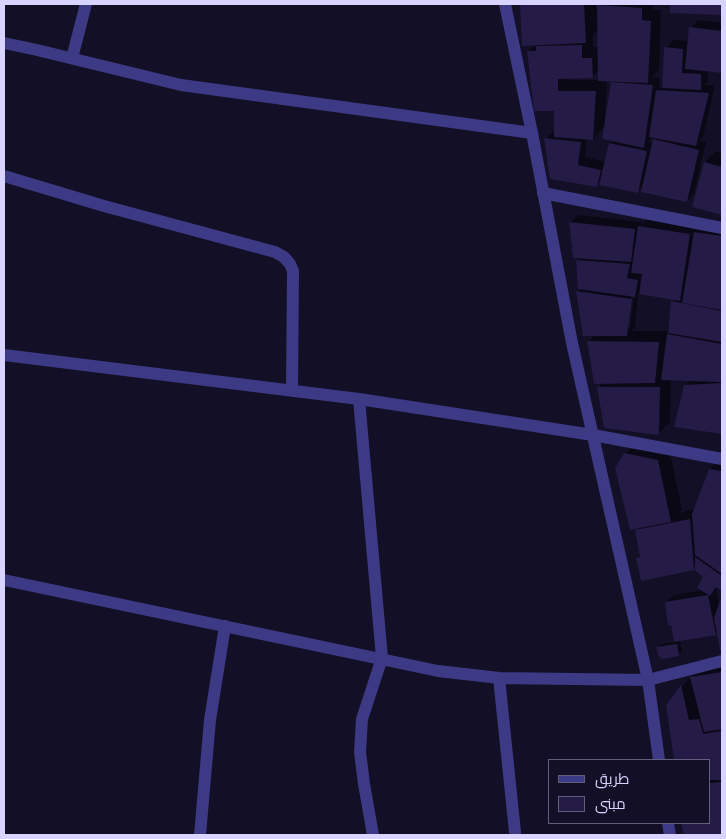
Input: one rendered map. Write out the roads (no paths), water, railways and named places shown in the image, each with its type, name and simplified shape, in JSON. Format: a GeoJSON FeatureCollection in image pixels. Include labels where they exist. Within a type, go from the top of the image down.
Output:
{"type":"FeatureCollection","features":[{"type":"Feature","properties":{"kind":"street"},"geometry":{"type":"LineString","coordinates":[[72,58],[86,4]]}},
{"type":"Feature","properties":{"kind":"street"},"geometry":{"type":"LineString","coordinates":[[505,4],[532,133],[542,193],[593,435],[648,680],[659,759]]}},
{"type":"Feature","properties":{"kind":"street"},"geometry":{"type":"LineString","coordinates":[[4,44],[72,58],[181,85],[532,133]]}},
{"type":"Feature","properties":{"kind":"street"},"geometry":{"type":"LineString","coordinates":[[4,176],[104,206],[275,252],[284,257],[293,271],[292,390]]}},
{"type":"Feature","properties":{"kind":"street"},"geometry":{"type":"LineString","coordinates":[[542,193],[722,228]]}},
{"type":"Feature","properties":{"kind":"street"},"geometry":{"type":"LineString","coordinates":[[4,355],[359,399],[593,435],[722,459]]}},
{"type":"Feature","properties":{"kind":"street"},"geometry":{"type":"LineString","coordinates":[[359,399],[382,658],[362,719],[360,752],[373,835]]}},
{"type":"Feature","properties":{"kind":"street"},"geometry":{"type":"LineString","coordinates":[[4,580],[438,671],[499,678],[648,680],[722,661]]}},
{"type":"Feature","properties":{"kind":"street"},"geometry":{"type":"LineString","coordinates":[[200,835],[210,720],[225,626]]}},
{"type":"Feature","properties":{"kind":"street"},"geometry":{"type":"LineString","coordinates":[[499,678],[515,832]]}}]}
